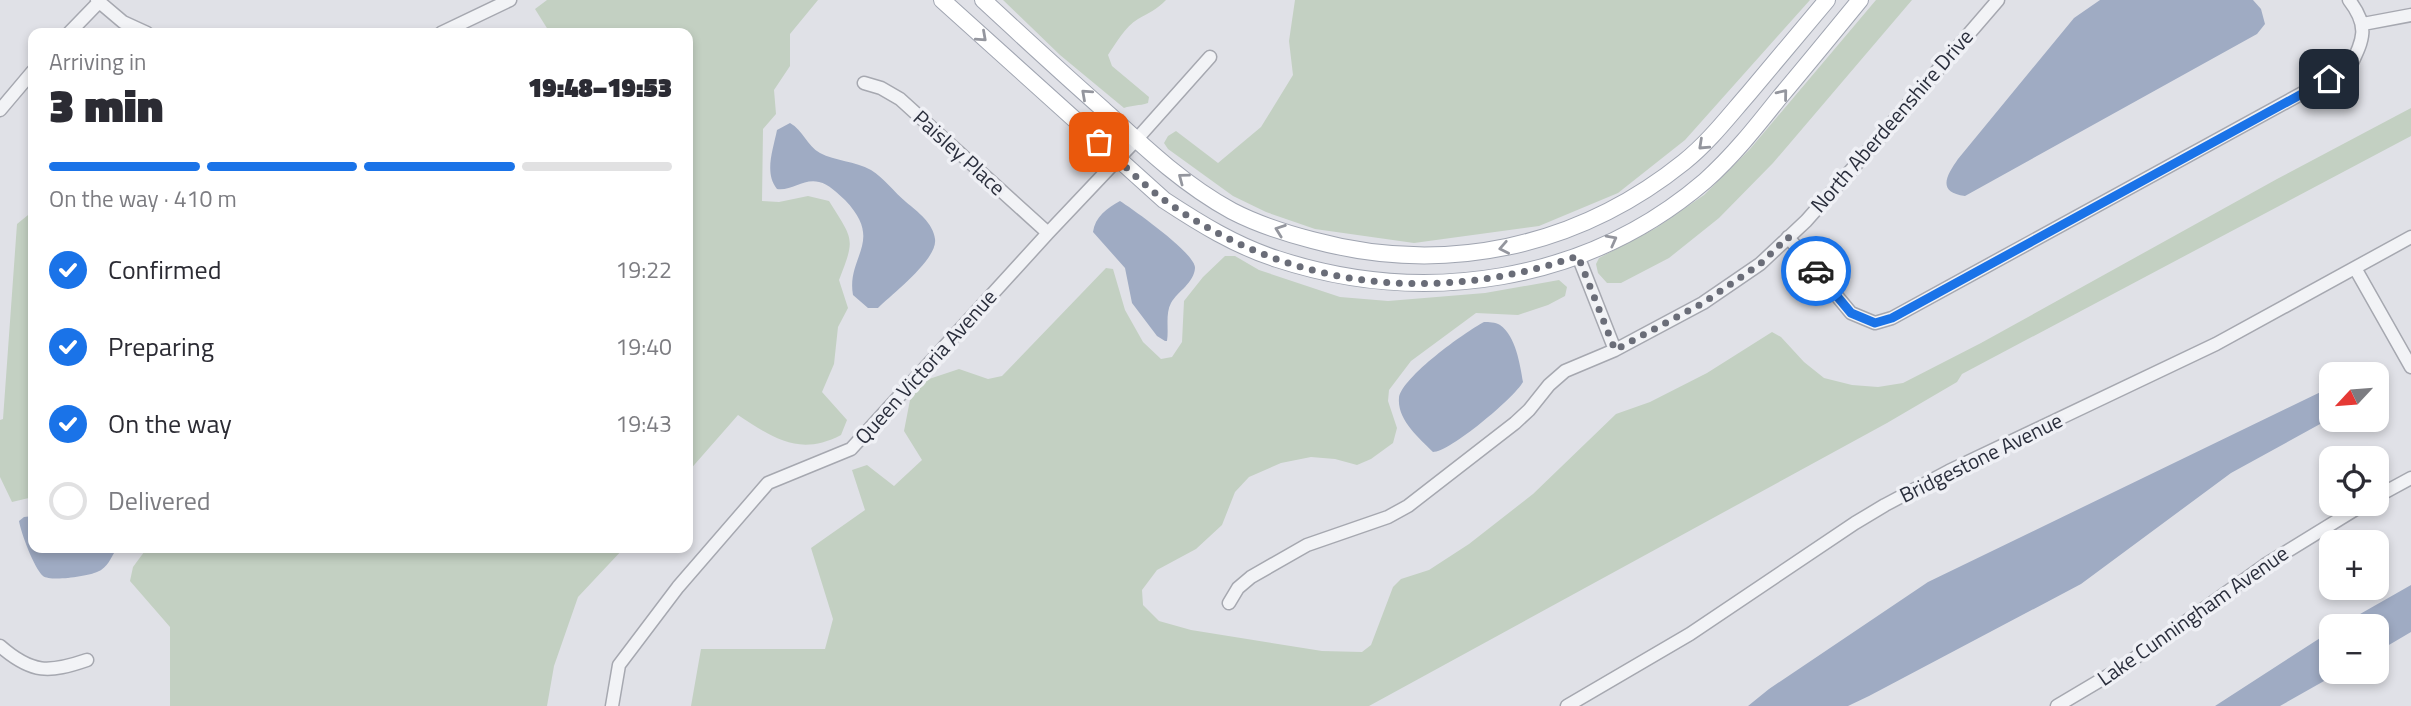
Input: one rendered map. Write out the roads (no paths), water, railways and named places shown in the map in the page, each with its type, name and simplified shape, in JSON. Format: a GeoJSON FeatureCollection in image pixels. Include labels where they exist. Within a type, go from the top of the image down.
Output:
{"type":"FeatureCollection","features":[{"type":"Feature","properties":{"kind":"main road"},"geometry":{"type":"LineString","coordinates":[[942,0],[1164,200],[1215,231],[1276,259],[1325,272],[1376,281],[1415,284],[1450,284],[1538,270],[1578,256],[1643,224],[1678,201],[1732,156],[1860,0]]}},
{"type":"Feature","properties":{"kind":"main road"},"geometry":{"type":"LineString","coordinates":[[983,0],[1181,178],[1233,211],[1284,233],[1331,245],[1367,252],[1437,256],[1531,243],[1569,230],[1629,201],[1685,161],[1712,137],[1827,0]]}},
{"type":"Feature","properties":{"kind":"street"},"geometry":{"type":"LineString","coordinates":[[452,28],[510,0]]}},
{"type":"Feature","properties":{"kind":"street","name":"North Aberdeenshire Drive"},"geometry":{"type":"LineString","coordinates":[[1229,603],[1238,588],[1251,577],[1307,545],[1388,517],[1408,506],[1515,423],[1565,371],[1615,350],[1703,303],[1760,264],[1861,159],[1998,0]]}},
{"type":"Feature","properties":{"kind":"street"},"geometry":{"type":"LineString","coordinates":[[1788,237],[1851,313],[1875,323],[1892,318],[2350,67],[2363,39],[2362,24],[2349,0]]}},
{"type":"Feature","properties":{"kind":"street"},"geometry":{"type":"LineString","coordinates":[[74,28],[98,1],[123,22],[136,28]]}},
{"type":"Feature","properties":{"kind":"street"},"geometry":{"type":"LineString","coordinates":[[2362,24],[2411,15]]}},
{"type":"Feature","properties":{"kind":"street","name":"Queen Victoria Avenue"},"geometry":{"type":"LineString","coordinates":[[612,706],[619,665],[678,587],[768,483],[851,449],[1210,57]]}},
{"type":"Feature","properties":{"kind":"street"},"geometry":{"type":"LineString","coordinates":[[0,110],[28,78]]}},
{"type":"Feature","properties":{"kind":"street","name":"Paisley Place"},"geometry":{"type":"LineString","coordinates":[[864,83],[881,88],[900,99],[1048,233]]}},
{"type":"Feature","properties":{"kind":"street","name":"Bridgestone Avenue"},"geometry":{"type":"LineString","coordinates":[[1567,706],[1690,634],[1885,505],[1950,471],[2204,350],[2411,237]]}},
{"type":"Feature","properties":{"kind":"street"},"geometry":{"type":"LineString","coordinates":[[1578,256],[1615,350]]}},
{"type":"Feature","properties":{"kind":"street"},"geometry":{"type":"LineString","coordinates":[[2355,268],[2411,368]]}},
{"type":"Feature","properties":{"kind":"street"},"geometry":{"type":"LineString","coordinates":[[2389,490],[2411,478]]}},
{"type":"Feature","properties":{"kind":"street","name":"Lake Cunningham Avenue"},"geometry":{"type":"LineString","coordinates":[[2056,706],[2121,668],[2285,551],[2344,516]]}},
{"type":"Feature","properties":{"kind":"street"},"geometry":{"type":"LineString","coordinates":[[0,646],[21,661],[41,669],[59,669],[88,660]]}},
{"type":"Feature","properties":{"kind":"water"},"geometry":{"type":"Polygon","coordinates":[[[2100,0],[2253,0],[2261,9],[2265,24],[2257,34],[1965,196],[1950,191],[1946,182],[1958,159],[2074,18],[2100,0]]]}},
{"type":"Feature","properties":{"kind":"water"},"geometry":{"type":"Polygon","coordinates":[[[790,123],[820,153],[876,173],[920,214],[934,233],[934,247],[922,266],[878,308],[868,308],[853,295],[852,281],[863,238],[857,215],[845,200],[830,187],[819,182],[782,189],[777,189],[773,183],[770,169],[777,130],[790,123]]]}},
{"type":"Feature","properties":{"kind":"water"},"geometry":{"type":"Polygon","coordinates":[[[1120,201],[1150,222],[1193,261],[1195,268],[1192,278],[1169,307],[1167,341],[1157,336],[1132,303],[1125,268],[1093,232],[1102,214],[1120,201]]]}},
{"type":"Feature","properties":{"kind":"water"},"geometry":{"type":"Polygon","coordinates":[[[1484,322],[1500,325],[1510,336],[1523,382],[1508,400],[1481,423],[1453,443],[1433,452],[1405,421],[1399,398],[1403,389],[1422,367],[1484,322]]]}},
{"type":"Feature","properties":{"kind":"water"},"geometry":{"type":"Polygon","coordinates":[[[2319,393],[2319,425],[2231,473],[2081,584],[1848,706],[1748,706],[1928,582],[2319,393]]]}},
{"type":"Feature","properties":{"kind":"water"},"geometry":{"type":"Polygon","coordinates":[[[28,517],[28,550],[19,521],[28,517]]]}},
{"type":"Feature","properties":{"kind":"water"},"geometry":{"type":"Polygon","coordinates":[[[30,553],[114,553],[101,570],[70,578],[47,578],[36,566],[30,553]]]}},
{"type":"Feature","properties":{"kind":"water"},"geometry":{"type":"Polygon","coordinates":[[[2411,585],[2411,632],[2389,645],[2389,614],[2360,614],[2389,600],[2411,585]]]}},
{"type":"Feature","properties":{"kind":"water"},"geometry":{"type":"Polygon","coordinates":[[[2319,639],[2319,684],[2280,706],[2215,706],[2319,639]]]}}]}
